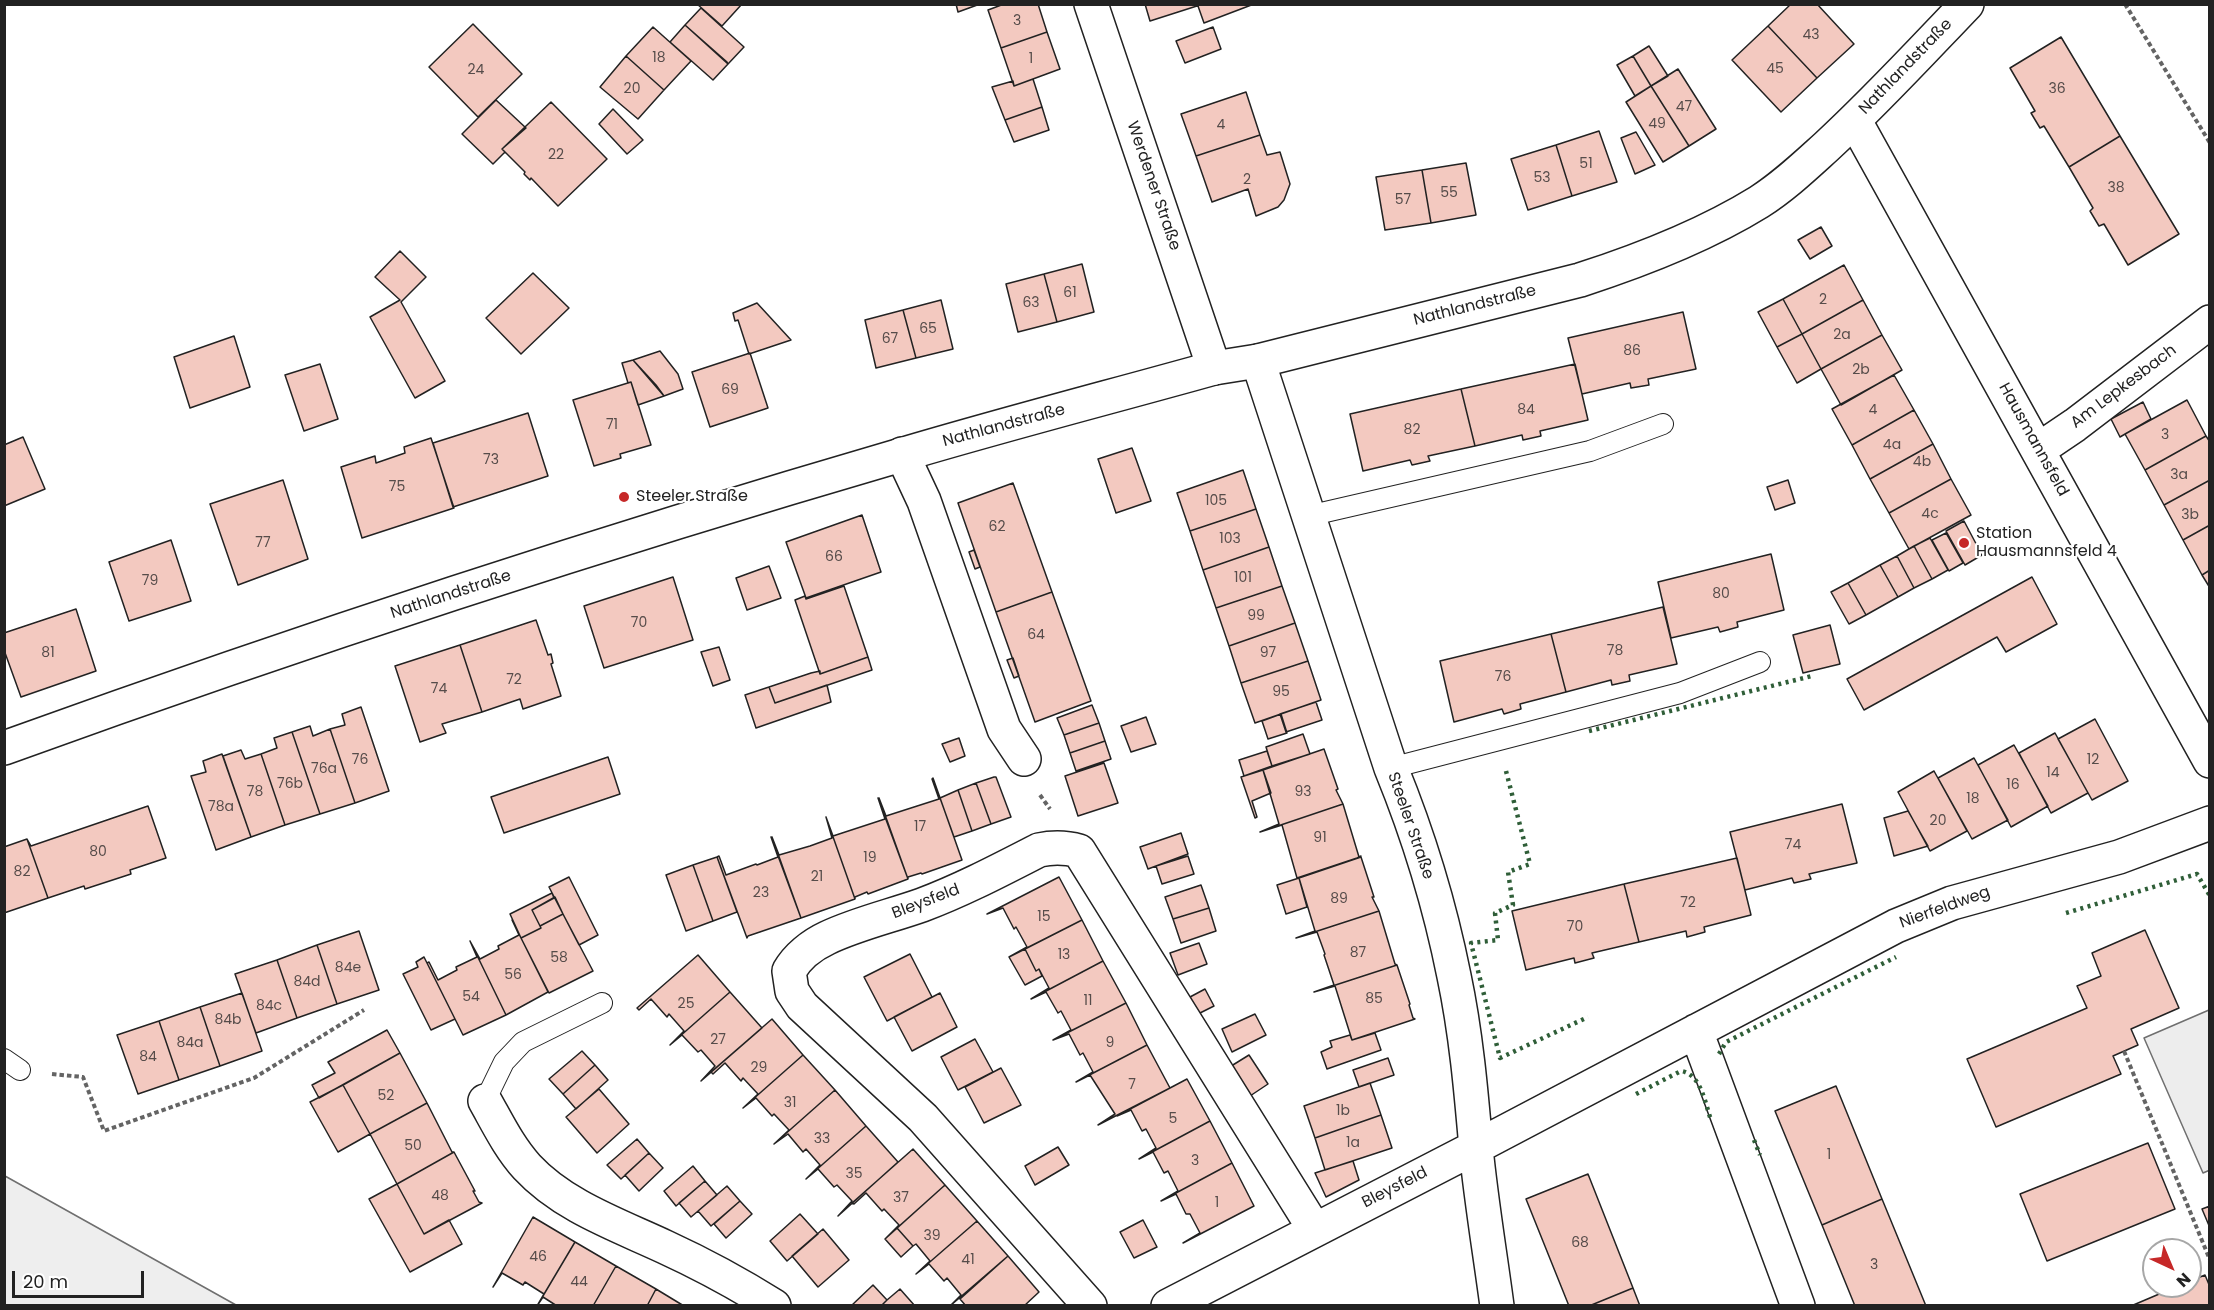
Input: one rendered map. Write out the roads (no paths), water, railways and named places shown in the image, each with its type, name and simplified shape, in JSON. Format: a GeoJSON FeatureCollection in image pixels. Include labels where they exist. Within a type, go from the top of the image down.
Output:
{"type":"FeatureCollection","features":[{"type":"Feature","properties":{"kind":"street","name":"Werdener Straße"},"geometry":{"type":"LineString","coordinates":[[1091,4],[1214,368]]}},
{"type":"Feature","properties":{"kind":"street","name":"Nathlandstraße"},"geometry":{"type":"LineString","coordinates":[[4,748],[153,694],[392,614],[644,533],[902,454],[1214,368],[1258,361],[1581,280],[1630,264],[1698,234],[1759,202],[1799,171],[1855,121],[1967,4]]}},
{"type":"Feature","properties":{"kind":"street","name":"Hausmannsfeld"},"geometry":{"type":"LineString","coordinates":[[1855,121],[2210,761]]}},
{"type":"Feature","properties":{"kind":"street","name":"Am Lepkesbach"},"geometry":{"type":"LineString","coordinates":[[2038,450],[2075,425],[2210,322]]}},
{"type":"Feature","properties":{"kind":"street","name":"Steeler Straße"},"geometry":{"type":"LineString","coordinates":[[1258,361],[1391,768],[1404,800],[1454,974],[1474,1110],[1476,1146],[1497,1305]]}},
{"type":"Feature","properties":{"kind":"street"},"geometry":{"type":"LineString","coordinates":[[902,454],[924,501],[1004,729],[1024,759]]}},
{"type":"Feature","properties":{"kind":"street","name":"Nierfeldweg"},"geometry":{"type":"LineString","coordinates":[[1476,1146],[1928,911],[1977,895],[2120,857],[2210,823]]}},
{"type":"Feature","properties":{"kind":"street","name":"Bleysfeld"},"geometry":{"type":"LineString","coordinates":[[1090,1305],[923,1118],[802,1006],[792,991],[789,971],[809,949],[826,938],[924,904],[970,885],[1039,850],[1069,848],[1079,851],[1315,1230]]}},
{"type":"Feature","properties":{"kind":"street"},"geometry":{"type":"LineString","coordinates":[[1696,1031],[1798,1305]]}},
{"type":"Feature","properties":{"kind":"street"},"geometry":{"type":"LineString","coordinates":[[485,1101],[513,1150],[529,1169],[568,1200],[592,1214],[747,1288],[774,1305]]}},
{"type":"Feature","properties":{"kind":"street","name":"Bleysfeld"},"geometry":{"type":"LineString","coordinates":[[1176,1303],[1476,1146]]}},
{"type":"Feature","properties":{"kind":"lane"},"geometry":{"type":"LineString","coordinates":[[1308,516],[1590,451],[1663,424]]}},
{"type":"Feature","properties":{"kind":"lane"},"geometry":{"type":"LineString","coordinates":[[1391,768],[1680,693],[1760,662]]}},
{"type":"Feature","properties":{"kind":"lane"},"geometry":{"type":"LineString","coordinates":[[485,1101],[504,1062],[523,1042],[602,1003]]}},
{"type":"Feature","properties":{"kind":"place","name":"Steeler Straße"},"geometry":{"type":"Point","coordinates":[624,497]}},
{"type":"Feature","properties":{"kind":"place","name":"Station Hausmannsfeld 4"},"geometry":{"type":"Point","coordinates":[1964,543]}}]}
